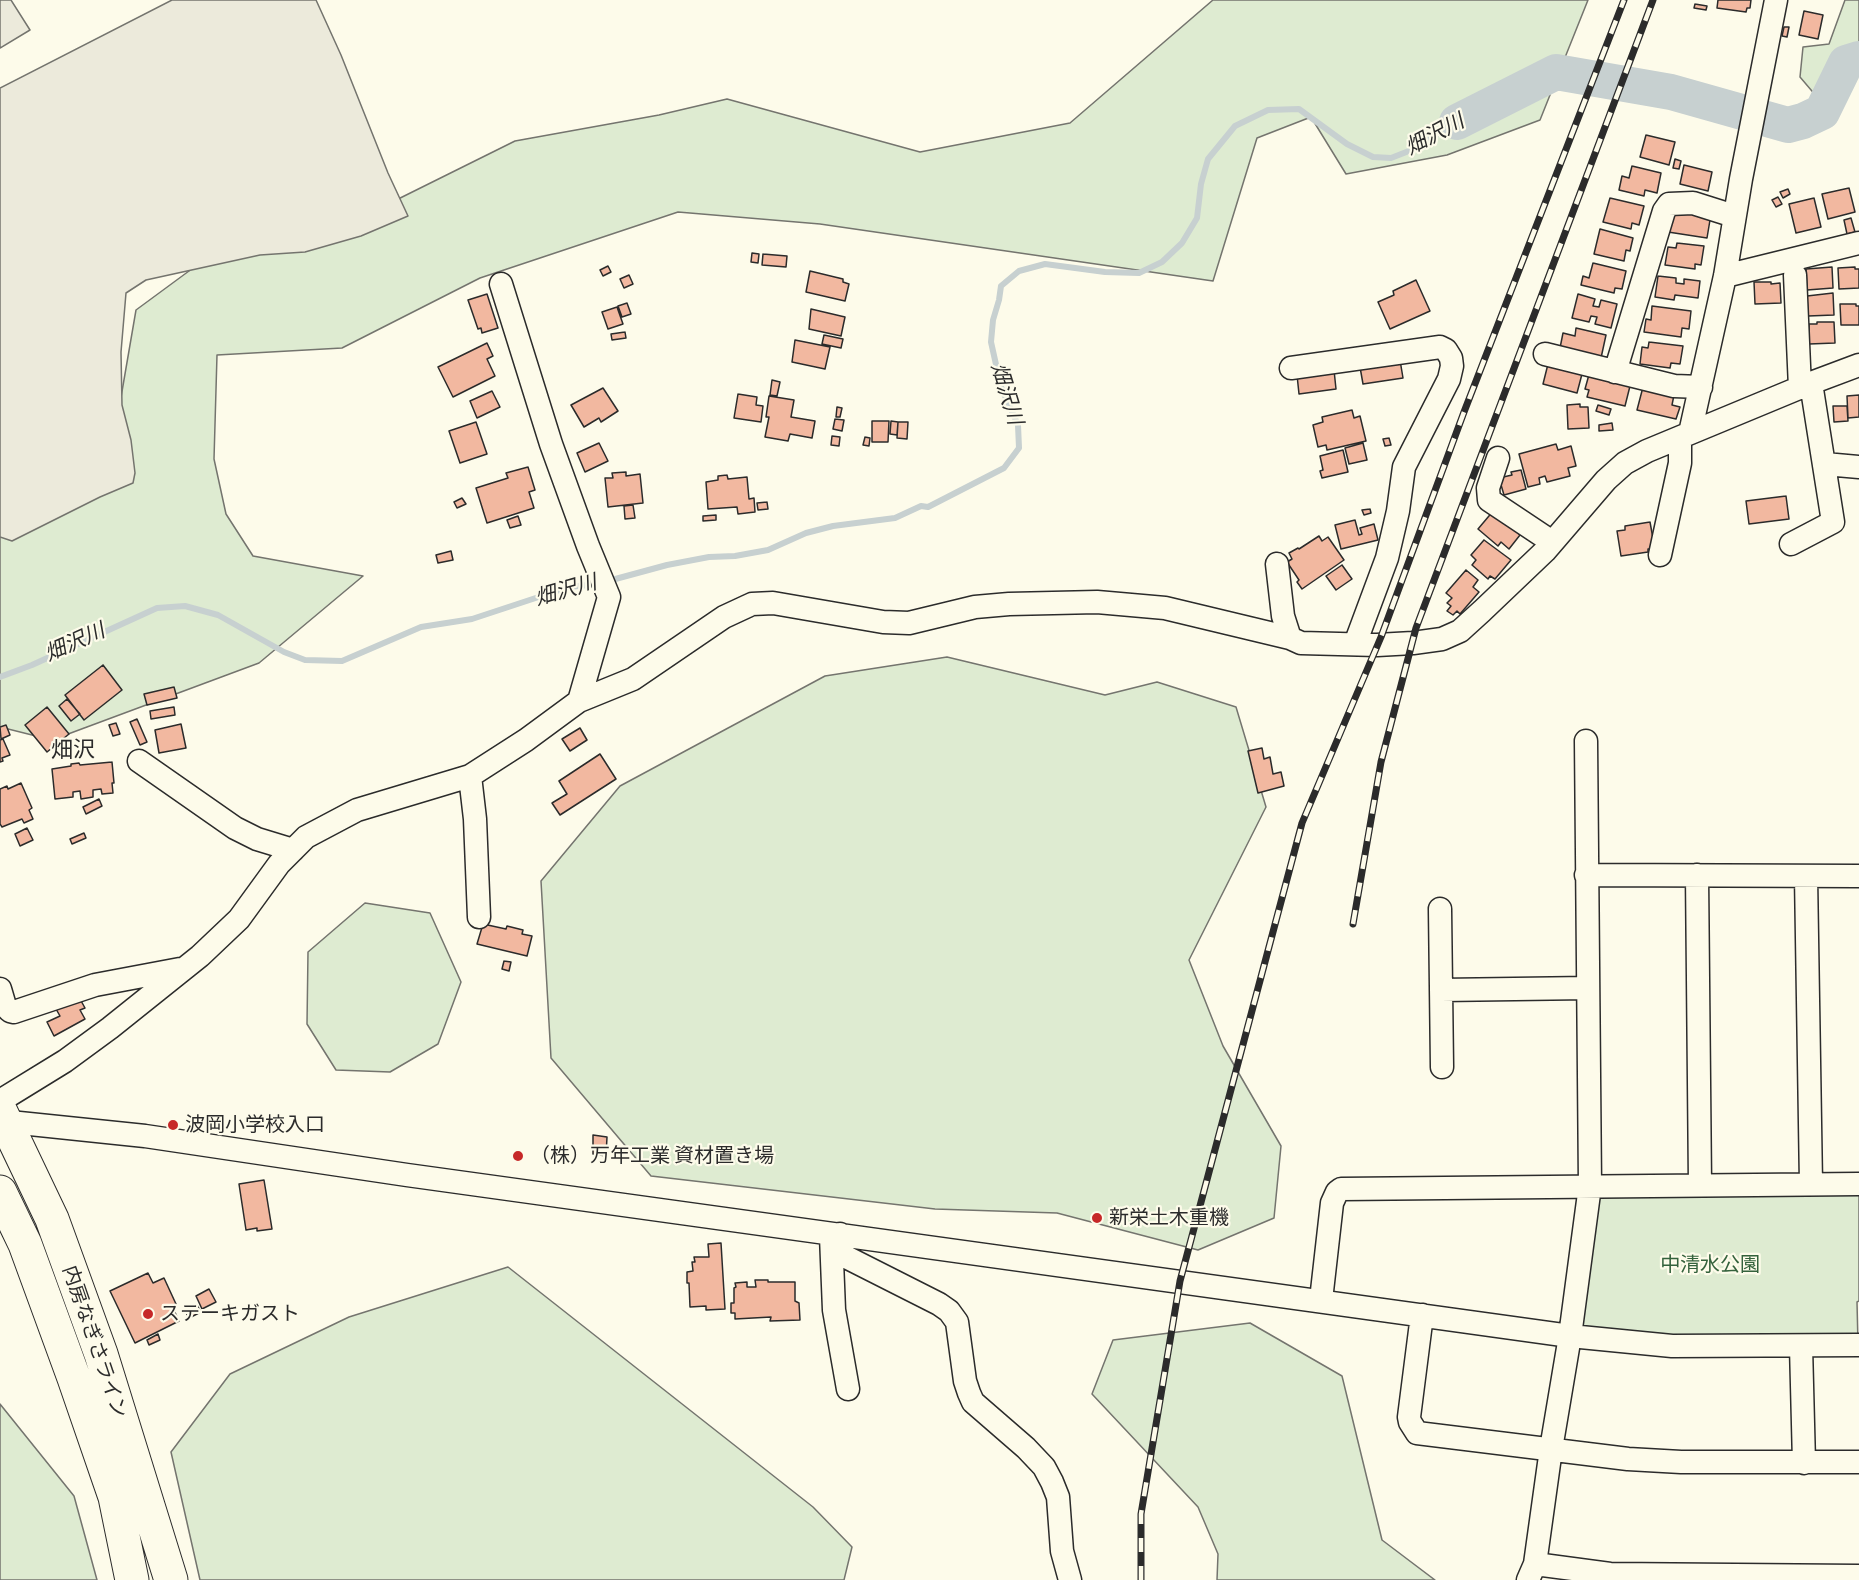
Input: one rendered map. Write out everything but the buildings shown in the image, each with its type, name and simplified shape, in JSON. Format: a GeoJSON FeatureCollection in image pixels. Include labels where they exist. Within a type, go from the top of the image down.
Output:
{"type":"FeatureCollection","features":[{"type":"Feature","properties":{"kind":"highway","name":"内房なぎさライン"},"geometry":{"type":"LineString","coordinates":[[1,1113],[52,1219],[101,1354],[171,1580]]}},
{"type":"Feature","properties":{"kind":"highway","name":"内房なぎさライン"},"geometry":{"type":"LineString","coordinates":[[0,1192],[25,1245],[112,1486],[132,1580]]}},
{"type":"Feature","properties":{"kind":"street"},"geometry":{"type":"LineString","coordinates":[[1660,555],[1685,436],[1701,387],[1725,276],[1734,216],[1776,0]]}},
{"type":"Feature","properties":{"kind":"street"},"geometry":{"type":"LineString","coordinates":[[1615,372],[1664,211],[1669,204],[1693,203],[1734,216]]}},
{"type":"Feature","properties":{"kind":"street"},"geometry":{"type":"LineString","coordinates":[[1725,276],[1859,243]]}},
{"type":"Feature","properties":{"kind":"street"},"geometry":{"type":"LineString","coordinates":[[1791,544],[1833,522],[1825,464],[1806,386],[1795,275]]}},
{"type":"Feature","properties":{"kind":"street"},"geometry":{"type":"LineString","coordinates":[[501,284],[551,444],[609,597],[579,700]]}},
{"type":"Feature","properties":{"kind":"street"},"geometry":{"type":"LineString","coordinates":[[1291,368],[1440,347],[1446,350],[1451,358],[1449,379],[1404,467],[1398,512],[1387,558],[1355,644]]}},
{"type":"Feature","properties":{"kind":"street"},"geometry":{"type":"LineString","coordinates":[[1545,354],[1674,386],[1701,387]]}},
{"type":"Feature","properties":{"kind":"street"},"geometry":{"type":"LineString","coordinates":[[1,1113],[184,969],[239,919],[279,864],[306,837],[357,810],[470,776],[526,740],[579,700],[633,679],[723,616],[752,604],[773,603],[883,622],[909,623],[975,607],[1097,602],[1165,608],[1301,643],[1377,645],[1442,639],[1460,631],[1490,604],[1552,542],[1606,480],[1625,463],[1647,451],[1859,365]]}},
{"type":"Feature","properties":{"kind":"street"},"geometry":{"type":"LineString","coordinates":[[1498,458],[1488,488],[1489,500],[1552,542]]}},
{"type":"Feature","properties":{"kind":"street"},"geometry":{"type":"LineString","coordinates":[[1825,464],[1859,467]]}},
{"type":"Feature","properties":{"kind":"street"},"geometry":{"type":"LineString","coordinates":[[1277,564],[1283,616],[1290,639]]}},
{"type":"Feature","properties":{"kind":"street"},"geometry":{"type":"LineString","coordinates":[[1586,741],[1590,1186],[1570,1336],[1532,1572],[1859,1576]]}},
{"type":"Feature","properties":{"kind":"street"},"geometry":{"type":"LineString","coordinates":[[140,761],[235,828],[256,838],[293,850]]}},
{"type":"Feature","properties":{"kind":"street"},"geometry":{"type":"LineString","coordinates":[[470,776],[475,819],[479,916]]}},
{"type":"Feature","properties":{"kind":"street"},"geometry":{"type":"LineString","coordinates":[[1586,875],[1859,876]]}},
{"type":"Feature","properties":{"kind":"street"},"geometry":{"type":"LineString","coordinates":[[1697,875],[1700,1185]]}},
{"type":"Feature","properties":{"kind":"street"},"geometry":{"type":"LineString","coordinates":[[1806,876],[1811,1184]]}},
{"type":"Feature","properties":{"kind":"street"},"geometry":{"type":"LineString","coordinates":[[1440,909],[1442,1067]]}},
{"type":"Feature","properties":{"kind":"street"},"geometry":{"type":"LineString","coordinates":[[0,989],[5,1006],[14,1012],[95,986],[184,969]]}},
{"type":"Feature","properties":{"kind":"street"},"geometry":{"type":"LineString","coordinates":[[1441,990],[1588,988]]}},
{"type":"Feature","properties":{"kind":"street"},"geometry":{"type":"LineString","coordinates":[[1,1113],[407,1175],[1570,1336],[1672,1346],[1859,1345]]}},
{"type":"Feature","properties":{"kind":"street"},"geometry":{"type":"LineString","coordinates":[[1321,1300],[1332,1203],[1341,1189],[1859,1184]]}},
{"type":"Feature","properties":{"kind":"street"},"geometry":{"type":"LineString","coordinates":[[836,1234],[834,1310],[848,1389]]}},
{"type":"Feature","properties":{"kind":"street"},"geometry":{"type":"LineString","coordinates":[[836,1234],[843,1254],[848,1258],[939,1304],[949,1311],[957,1322],[965,1381],[973,1402],[1026,1448],[1044,1467],[1052,1482],[1058,1497],[1062,1551],[1070,1580]]}},
{"type":"Feature","properties":{"kind":"street"},"geometry":{"type":"LineString","coordinates":[[1422,1315],[1409,1417],[1417,1433],[1680,1462],[1859,1462]]}},
{"type":"Feature","properties":{"kind":"street"},"geometry":{"type":"LineString","coordinates":[[1801,1346],[1804,1463]]}},
{"type":"Feature","properties":{"kind":"green space"},"geometry":{"type":"Polygon","coordinates":[[[1213,0],[1588,0],[1540,120],[1447,155],[1346,174],[1311,117],[1257,138],[1213,281],[820,224],[678,212],[480,278],[342,348],[217,355],[214,459],[226,514],[253,556],[363,576],[259,663],[52,740],[0,727],[0,494],[120,403],[136,310],[208,257],[372,212],[515,141],[659,115],[727,99],[920,152],[1070,123],[1213,0]]]}},
{"type":"Feature","properties":{"kind":"green space"},"geometry":{"type":"Polygon","coordinates":[[[1845,0],[1859,0],[1859,48],[1842,52],[1817,97],[1800,77],[1803,47],[1829,44],[1845,0]]]}},
{"type":"Feature","properties":{"kind":"green space"},"geometry":{"type":"Polygon","coordinates":[[[947,657],[1105,695],[1157,682],[1236,707],[1266,807],[1189,960],[1223,1046],[1281,1146],[1274,1218],[1198,1250],[1057,1213],[935,1209],[651,1176],[551,1058],[541,881],[620,786],[825,676],[947,657]]]}},
{"type":"Feature","properties":{"kind":"green space"},"geometry":{"type":"Polygon","coordinates":[[[365,903],[430,913],[461,982],[438,1044],[390,1072],[336,1070],[307,1024],[308,952],[365,903]]]}},
{"type":"Feature","properties":{"kind":"green space","name":"中清水公園"},"geometry":{"type":"Polygon","coordinates":[[[1859,1184],[1858,1345],[1570,1336],[1590,1186],[1859,1184]]]}},
{"type":"Feature","properties":{"kind":"green space"},"geometry":{"type":"Polygon","coordinates":[[[508,1267],[813,1507],[852,1547],[844,1580],[200,1580],[171,1452],[230,1374],[349,1317],[508,1267]]]}},
{"type":"Feature","properties":{"kind":"green space"},"geometry":{"type":"Polygon","coordinates":[[[1250,1323],[1342,1376],[1382,1540],[1435,1580],[1217,1580],[1218,1554],[1198,1507],[1092,1394],[1113,1340],[1250,1323]]]}},
{"type":"Feature","properties":{"kind":"green space"},"geometry":{"type":"Polygon","coordinates":[[[0,1404],[74,1496],[97,1580],[0,1580],[0,1404]]]}},
{"type":"Feature","properties":{"kind":"shaded area"},"geometry":{"type":"Polygon","coordinates":[[[0,0],[11,0],[30,30],[0,48],[0,0]]]}},
{"type":"Feature","properties":{"kind":"shaded area"},"geometry":{"type":"Polygon","coordinates":[[[172,0],[316,0],[408,216],[361,236],[305,252],[260,255],[146,280],[126,293],[121,352],[122,405],[131,440],[135,473],[133,483],[12,541],[0,537],[0,88],[172,0]]]}},
{"type":"Feature","properties":{"kind":"waterway","name":"畑沢川"},"geometry":{"type":"LineString","coordinates":[[1457,122],[1556,72],[1671,92],[1788,125],[1822,112],[1846,63],[1859,59]]}},
{"type":"Feature","properties":{"kind":"waterway","name":"畑沢川"},"geometry":{"type":"LineString","coordinates":[[608,581],[667,565],[768,550],[806,533],[833,526],[895,518],[921,506],[928,507],[1004,468],[1019,448],[1018,425],[1001,387],[991,342],[993,320],[1001,286],[1019,271],[1045,264],[1105,272],[1139,273],[1162,262],[1182,243],[1197,218],[1201,184],[1208,159],[1235,126],[1268,110],[1299,109],[1347,144],[1373,157],[1391,158],[1414,149],[1457,122]]}},
{"type":"Feature","properties":{"kind":"waterway","name":"畑沢川"},"geometry":{"type":"LineString","coordinates":[[0,677],[32,665],[157,608],[185,606],[218,615],[284,652],[305,660],[342,661],[421,627],[472,619],[569,587],[598,584]]}},
{"type":"Feature","properties":{"kind":"railway"},"geometry":{"type":"LineString","coordinates":[[1141,1580],[1141,1514],[1180,1281],[1302,823],[1381,637],[1464,412],[1624,0]]}},
{"type":"Feature","properties":{"kind":"railway"},"geometry":{"type":"LineString","coordinates":[[1353,924],[1381,762],[1416,628],[1653,0]]}},
{"type":"Feature","properties":{"kind":"place","name":"波岡小学校入口"},"geometry":{"type":"Point","coordinates":[173,1125]}},
{"type":"Feature","properties":{"kind":"place","name":"（株）万年工業 資材置き場"},"geometry":{"type":"Point","coordinates":[518,1156]}},
{"type":"Feature","properties":{"kind":"place","name":"新栄土木重機"},"geometry":{"type":"Point","coordinates":[1097,1218]}},
{"type":"Feature","properties":{"kind":"place","name":"ステーキガスト"},"geometry":{"type":"Point","coordinates":[148,1314]}},
{"type":"Feature","properties":{"kind":"district","name":"畑沢"},"geometry":{"type":"Point","coordinates":[73,751]}}]}
